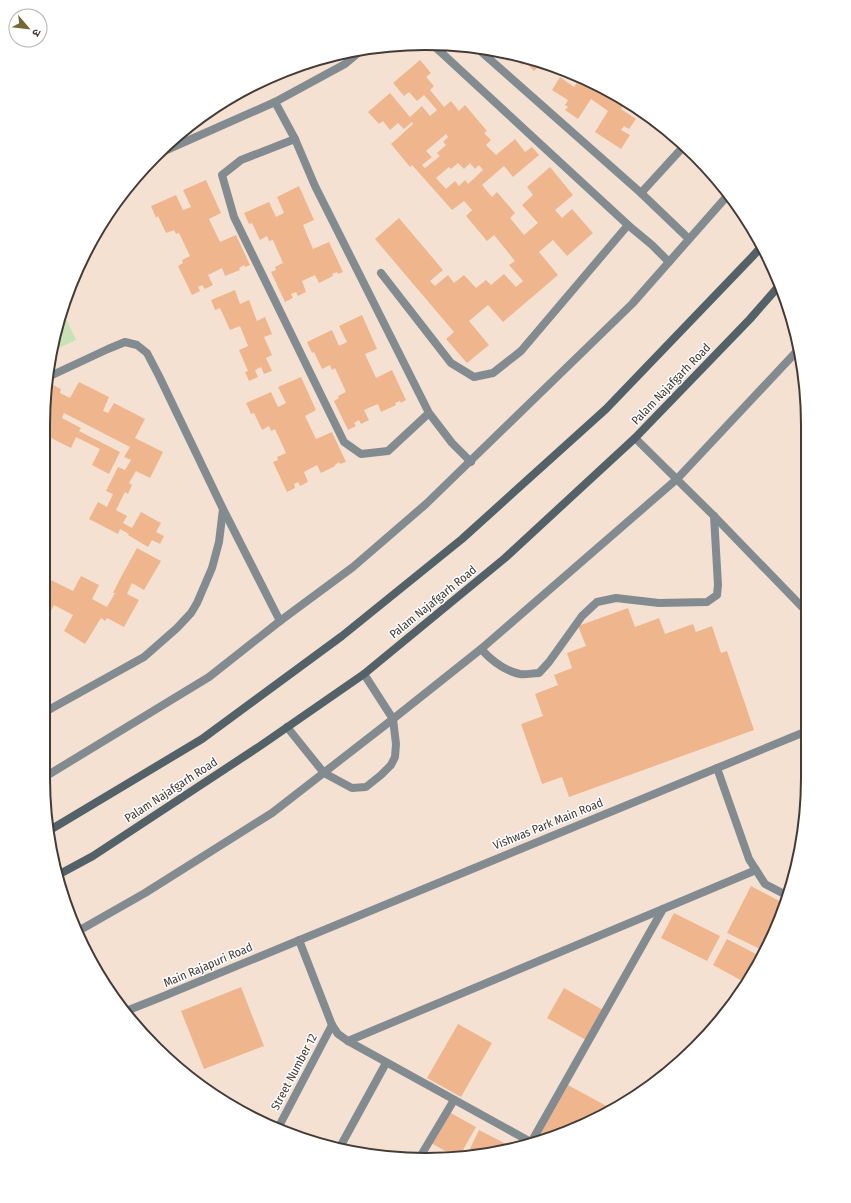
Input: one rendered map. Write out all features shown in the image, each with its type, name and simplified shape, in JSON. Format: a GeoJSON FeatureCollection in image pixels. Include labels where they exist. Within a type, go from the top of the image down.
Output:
{"type":"FeatureCollection","features":[{"type":"Feature","properties":{"kind":"main road"},"geometry":{"type":"LineString","coordinates":[[53,828],[202,739],[342,636],[462,539],[606,409],[758,251]]}},
{"type":"Feature","properties":{"kind":"main road","name":"Palam Najafgarh Road"},"geometry":{"type":"LineString","coordinates":[[62,872],[92,856],[287,727],[364,674],[505,558],[635,438],[750,319],[775,290]]}},
{"type":"Feature","properties":{"kind":"street"},"geometry":{"type":"LineString","coordinates":[[439,51],[669,262]]}},
{"type":"Feature","properties":{"kind":"street"},"geometry":{"type":"LineString","coordinates":[[484,55],[641,193],[689,239]]}},
{"type":"Feature","properties":{"kind":"street"},"geometry":{"type":"LineString","coordinates":[[174,147],[275,102],[345,64],[354,57]]}},
{"type":"Feature","properties":{"kind":"street"},"geometry":{"type":"LineString","coordinates":[[275,102],[295,139],[315,186],[429,413],[452,443],[471,462]]}},
{"type":"Feature","properties":{"kind":"street"},"geometry":{"type":"LineString","coordinates":[[295,139],[241,160],[222,175],[234,217],[344,442],[361,454],[388,452],[429,413]]}},
{"type":"Feature","properties":{"kind":"street"},"geometry":{"type":"LineString","coordinates":[[641,193],[680,150]]}},
{"type":"Feature","properties":{"kind":"street"},"geometry":{"type":"LineString","coordinates":[[50,774],[209,677],[280,621],[353,567],[426,504],[471,462],[632,304],[724,199]]}},
{"type":"Feature","properties":{"kind":"street"},"geometry":{"type":"LineString","coordinates":[[381,273],[451,363],[474,377],[480,376],[493,373],[521,351],[628,225]]}},
{"type":"Feature","properties":{"kind":"street"},"geometry":{"type":"LineString","coordinates":[[53,375],[125,342],[137,345],[147,354],[160,376],[280,621]]}},
{"type":"Feature","properties":{"kind":"street"},"geometry":{"type":"LineString","coordinates":[[82,929],[145,893],[272,813],[481,649],[677,479],[794,354]]}},
{"type":"Feature","properties":{"kind":"street"},"geometry":{"type":"LineString","coordinates":[[635,438],[714,516],[801,606]]}},
{"type":"Feature","properties":{"kind":"street"},"geometry":{"type":"LineString","coordinates":[[50,709],[144,657],[177,628],[191,613],[198,603],[212,568],[219,542],[224,509]]}},
{"type":"Feature","properties":{"kind":"street"},"geometry":{"type":"LineString","coordinates":[[481,649],[488,657],[503,668],[520,674],[539,673],[549,662],[582,616],[597,602],[616,598],[659,603],[707,602],[717,595],[718,585],[714,516]]}},
{"type":"Feature","properties":{"kind":"street"},"geometry":{"type":"LineString","coordinates":[[287,727],[324,773],[352,788],[366,787],[391,765],[395,757],[396,744],[393,719],[364,674]]}},
{"type":"Feature","properties":{"kind":"street","name":"Vishwas Park Main Road"},"geometry":{"type":"LineString","coordinates":[[299,940],[801,733]]}},
{"type":"Feature","properties":{"kind":"street"},"geometry":{"type":"LineString","coordinates":[[716,768],[749,859],[765,884],[782,893]]}},
{"type":"Feature","properties":{"kind":"street"},"geometry":{"type":"LineString","coordinates":[[348,1042],[756,870]]}},
{"type":"Feature","properties":{"kind":"street"},"geometry":{"type":"LineString","coordinates":[[534,1137],[663,909]]}},
{"type":"Feature","properties":{"kind":"street"},"geometry":{"type":"LineString","coordinates":[[299,940],[332,1025],[338,1034],[348,1042],[527,1139]]}},
{"type":"Feature","properties":{"kind":"street","name":"Main Rajapuri Road"},"geometry":{"type":"LineString","coordinates":[[131,1009],[299,940]]}},
{"type":"Feature","properties":{"kind":"street","name":"Street Number 12"},"geometry":{"type":"LineString","coordinates":[[280,1123],[332,1025]]}},
{"type":"Feature","properties":{"kind":"street"},"geometry":{"type":"LineString","coordinates":[[342,1143],[386,1063]]}},
{"type":"Feature","properties":{"kind":"street"},"geometry":{"type":"LineString","coordinates":[[422,1153],[454,1100]]}},
{"type":"Feature","properties":{"kind":"green space"},"geometry":{"type":"Polygon","coordinates":[[[66,318],[76,340],[58,348],[66,318]]]}},
{"type":"Feature","properties":{"kind":"building"},"geometry":{"type":"Polygon","coordinates":[[[420,60],[431,73],[426,77],[434,86],[430,90],[444,107],[451,101],[459,111],[465,105],[487,131],[484,133],[491,140],[486,145],[496,155],[515,139],[525,152],[532,147],[539,155],[513,177],[504,166],[482,185],[492,197],[497,192],[515,213],[510,218],[524,235],[538,223],[522,205],[533,195],[527,187],[550,167],[573,195],[555,210],[562,218],[572,209],[593,233],[567,256],[553,240],[539,252],[558,275],[503,322],[488,305],[469,321],[489,345],[467,363],[446,339],[454,332],[375,239],[399,218],[443,270],[430,281],[435,286],[448,275],[454,283],[464,275],[476,288],[486,280],[491,285],[504,274],[516,287],[523,281],[509,265],[515,261],[494,235],[487,241],[466,216],[472,210],[464,201],[452,210],[412,165],[410,167],[391,144],[413,124],[412,122],[404,129],[398,123],[390,130],[383,121],[379,124],[368,112],[390,93],[410,117],[422,106],[430,116],[437,110],[424,95],[417,101],[409,92],[404,96],[393,83],[420,60]],[[446,134],[426,151],[432,157],[422,165],[425,168],[440,156],[437,153],[446,145],[443,142],[448,137],[446,134]],[[458,163],[451,169],[449,167],[436,178],[446,189],[455,181],[459,186],[465,180],[468,184],[483,170],[479,165],[475,169],[470,163],[464,169],[458,163]]]}},
{"type":"Feature","properties":{"kind":"building"},"geometry":{"type":"Polygon","coordinates":[[[527,64],[538,67],[534,71],[527,64]]]}},
{"type":"Feature","properties":{"kind":"building"},"geometry":{"type":"Polygon","coordinates":[[[560,77],[574,87],[577,82],[592,89],[623,106],[621,109],[636,119],[629,129],[624,126],[621,130],[630,135],[621,149],[595,132],[608,111],[591,99],[578,119],[565,110],[568,107],[565,105],[568,100],[552,90],[560,77]]]}},
{"type":"Feature","properties":{"kind":"building"},"geometry":{"type":"Polygon","coordinates":[[[206,180],[221,213],[209,219],[220,242],[236,235],[250,265],[245,267],[244,265],[239,268],[240,270],[225,276],[222,268],[208,275],[213,285],[205,289],[202,285],[198,287],[200,291],[192,295],[178,266],[183,263],[182,260],[190,256],[179,233],[176,234],[174,230],[166,233],[158,216],[156,218],[151,206],[176,195],[183,210],[191,207],[183,190],[206,180]]]}},
{"type":"Feature","properties":{"kind":"building"},"geometry":{"type":"Polygon","coordinates":[[[299,186],[314,220],[303,225],[313,249],[329,242],[343,272],[332,274],[333,276],[319,283],[315,275],[302,281],[306,292],[298,296],[296,292],[291,294],[293,298],[285,302],[271,272],[276,270],[275,267],[283,263],[273,240],[269,241],[267,236],[260,240],[252,223],[249,224],[244,213],[269,202],[276,217],[284,213],[277,197],[299,186]]]}},
{"type":"Feature","properties":{"kind":"building"},"geometry":{"type":"Polygon","coordinates":[[[235,290],[240,304],[249,300],[257,321],[265,317],[272,334],[264,337],[272,355],[266,358],[272,371],[264,374],[261,367],[255,370],[258,377],[249,381],[245,372],[248,371],[239,350],[248,346],[240,326],[230,330],[220,308],[215,310],[211,300],[235,290]]]}},
{"type":"Feature","properties":{"kind":"building"},"geometry":{"type":"Polygon","coordinates":[[[362,315],[377,349],[365,354],[376,378],[392,370],[406,400],[401,403],[400,401],[395,403],[396,405],[381,412],[378,404],[364,410],[369,420],[361,424],[359,420],[354,423],[356,426],[348,430],[334,401],[339,398],[338,396],[346,392],[335,368],[332,370],[330,365],[322,369],[314,352],[312,353],[307,342],[332,330],[339,346],[347,342],[339,326],[362,315]]]}},
{"type":"Feature","properties":{"kind":"building"},"geometry":{"type":"Polygon","coordinates":[[[301,377],[316,410],[305,416],[316,439],[332,432],[346,462],[340,464],[339,462],[335,466],[321,473],[317,465],[304,472],[308,482],[300,486],[298,482],[294,484],[295,488],[287,492],[273,462],[278,460],[277,457],[286,453],[275,429],[271,431],[269,426],[262,430],[254,413],[251,414],[246,403],[271,392],[278,407],[286,403],[278,387],[301,377]]]}},
{"type":"Feature","properties":{"kind":"building"},"geometry":{"type":"Polygon","coordinates":[[[79,382],[109,397],[103,411],[108,413],[114,403],[145,419],[135,438],[163,452],[150,478],[136,471],[129,483],[132,485],[128,494],[125,492],[116,510],[127,516],[123,523],[132,528],[141,512],[161,523],[156,532],[164,536],[160,544],[152,540],[148,547],[120,529],[118,534],[89,519],[98,502],[107,507],[113,494],[106,491],[118,467],[125,470],[131,460],[124,457],[130,447],[64,413],[62,418],[81,428],[79,431],[120,452],[109,474],[92,465],[100,449],[76,437],[71,448],[51,438],[50,440],[52,385],[61,389],[60,393],[70,398],[79,382]]]}},
{"type":"Feature","properties":{"kind":"building"},"geometry":{"type":"Polygon","coordinates":[[[137,548],[161,561],[144,590],[132,583],[127,594],[139,600],[124,627],[107,618],[105,621],[101,618],[85,644],[64,631],[73,615],[54,605],[50,613],[50,580],[73,591],[81,576],[99,585],[92,599],[107,607],[115,593],[113,593],[137,548]]]}},
{"type":"Feature","properties":{"kind":"building"},"geometry":{"type":"Polygon","coordinates":[[[628,608],[635,627],[659,618],[665,634],[693,624],[696,632],[712,626],[721,653],[727,651],[754,730],[569,797],[562,777],[542,784],[521,724],[543,716],[535,694],[558,685],[554,675],[572,668],[567,653],[586,646],[578,626],[628,608]]]}},
{"type":"Feature","properties":{"kind":"building"},"geometry":{"type":"Polygon","coordinates":[[[751,886],[780,901],[760,949],[727,933],[751,886]]]}},
{"type":"Feature","properties":{"kind":"building"},"geometry":{"type":"Polygon","coordinates":[[[674,913],[720,936],[707,961],[661,938],[674,913]]]}},
{"type":"Feature","properties":{"kind":"building"},"geometry":{"type":"Polygon","coordinates":[[[727,939],[757,954],[741,980],[713,965],[727,939]]]}},
{"type":"Feature","properties":{"kind":"building"},"geometry":{"type":"Polygon","coordinates":[[[241,987],[264,1046],[204,1069],[181,1011],[241,987]]]}},
{"type":"Feature","properties":{"kind":"building"},"geometry":{"type":"Polygon","coordinates":[[[564,988],[603,1010],[586,1040],[547,1018],[564,988]]]}},
{"type":"Feature","properties":{"kind":"building"},"geometry":{"type":"Polygon","coordinates":[[[458,1024],[492,1043],[461,1097],[427,1078],[458,1024]]]}},
{"type":"Feature","properties":{"kind":"building"},"geometry":{"type":"Polygon","coordinates":[[[566,1084],[607,1106],[569,1124],[538,1135],[566,1084]]]}},
{"type":"Feature","properties":{"kind":"building"},"geometry":{"type":"Polygon","coordinates":[[[449,1112],[476,1127],[462,1151],[447,1152],[431,1143],[449,1112]]]}},
{"type":"Feature","properties":{"kind":"building"},"geometry":{"type":"Polygon","coordinates":[[[479,1130],[506,1144],[499,1146],[469,1150],[479,1130]]]}}]}
